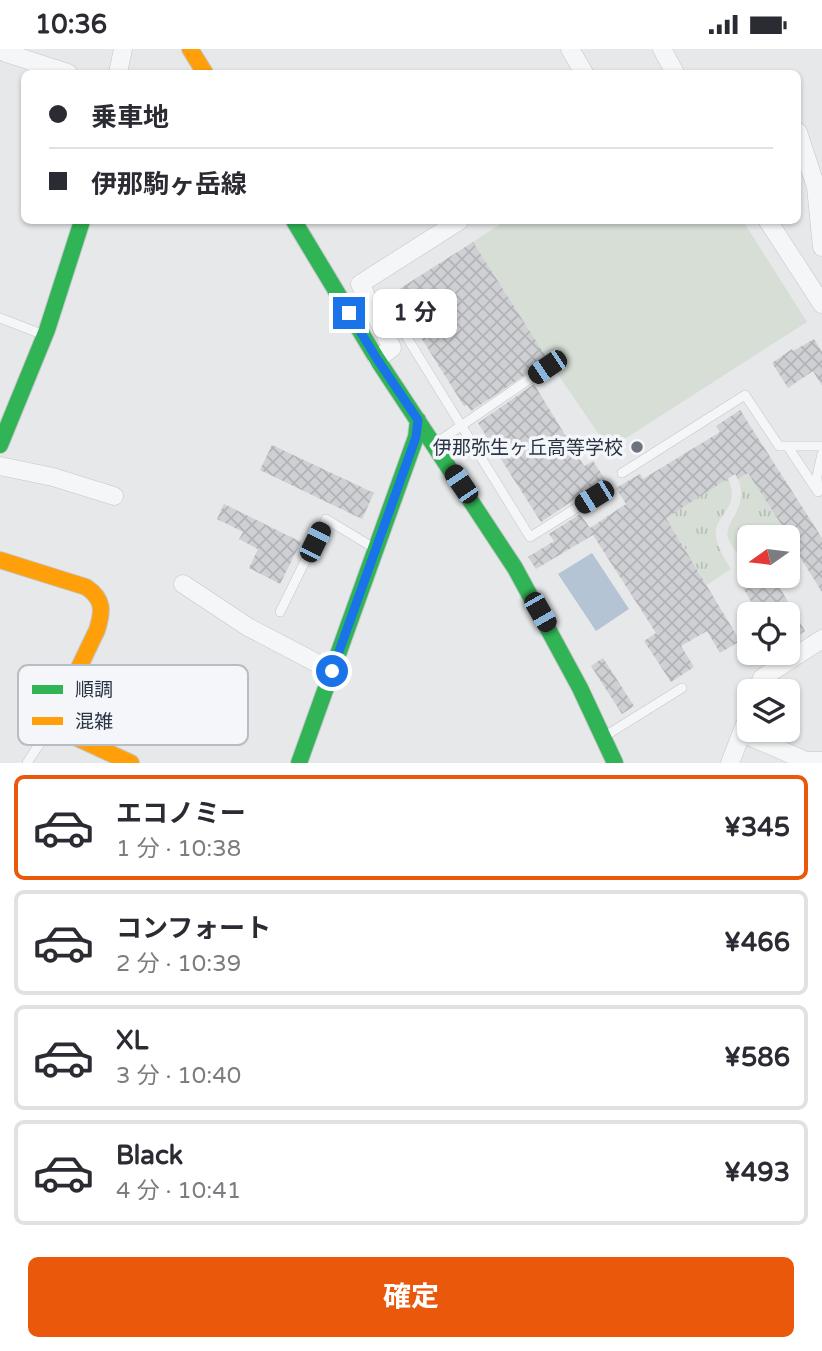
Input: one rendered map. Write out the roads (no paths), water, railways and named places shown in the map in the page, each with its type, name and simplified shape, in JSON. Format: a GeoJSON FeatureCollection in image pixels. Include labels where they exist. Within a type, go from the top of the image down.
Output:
{"type":"FeatureCollection","features":[{"type":"Feature","properties":{"kind":"street"},"geometry":{"type":"LineString","coordinates":[[4,49],[6,53],[59,70]]}},
{"type":"Feature","properties":{"kind":"street"},"geometry":{"type":"LineString","coordinates":[[119,70],[123,49]]}},
{"type":"Feature","properties":{"kind":"street"},"geometry":{"type":"LineString","coordinates":[[190,49],[203,70]]}},
{"type":"Feature","properties":{"kind":"street"},"geometry":{"type":"LineString","coordinates":[[570,49],[582,70]]}},
{"type":"Feature","properties":{"kind":"street"},"geometry":{"type":"LineString","coordinates":[[662,49],[672,70]]}},
{"type":"Feature","properties":{"kind":"street"},"geometry":{"type":"LineString","coordinates":[[801,141],[816,187],[822,247]]}},
{"type":"Feature","properties":{"kind":"street"},"geometry":{"type":"LineString","coordinates":[[1,438],[45,335],[81,224]]}},
{"type":"Feature","properties":{"kind":"street"},"geometry":{"type":"LineString","coordinates":[[296,224],[377,359],[515,568],[553,635],[615,763]]}},
{"type":"Feature","properties":{"kind":"street"},"geometry":{"type":"LineString","coordinates":[[377,359],[392,348],[360,284],[454,224]]}},
{"type":"Feature","properties":{"kind":"street"},"geometry":{"type":"LineString","coordinates":[[770,224],[822,304]]}},
{"type":"Feature","properties":{"kind":"street"},"geometry":{"type":"LineString","coordinates":[[299,763],[416,437],[418,420]]}},
{"type":"Feature","properties":{"kind":"street"},"geometry":{"type":"LineString","coordinates":[[0,466],[54,477],[114,496]]}},
{"type":"Feature","properties":{"kind":"street"},"geometry":{"type":"LineString","coordinates":[[0,560],[86,587],[96,594],[102,613],[80,665]]}},
{"type":"Feature","properties":{"kind":"street"},"geometry":{"type":"LineString","coordinates":[[183,584],[248,627],[332,671]]}},
{"type":"Feature","properties":{"kind":"street"},"geometry":{"type":"LineString","coordinates":[[762,679],[822,639]]}},
{"type":"Feature","properties":{"kind":"street"},"geometry":{"type":"LineString","coordinates":[[730,763],[738,742]]}},
{"type":"Feature","properties":{"kind":"street"},"geometry":{"type":"LineString","coordinates":[[763,742],[806,761],[822,761]]}},
{"type":"Feature","properties":{"kind":"street"},"geometry":{"type":"LineString","coordinates":[[92,745],[131,763]]}},
{"type":"Feature","properties":{"kind":"lane"},"geometry":{"type":"LineString","coordinates":[[0,318],[45,335]]}},
{"type":"Feature","properties":{"kind":"lane"},"geometry":{"type":"LineString","coordinates":[[404,331],[530,537],[594,497]]}},
{"type":"Feature","properties":{"kind":"lane"},"geometry":{"type":"LineString","coordinates":[[434,444],[547,367]]}},
{"type":"Feature","properties":{"kind":"lane"},"geometry":{"type":"LineString","coordinates":[[622,473],[746,395],[779,446],[822,446]]}},
{"type":"Feature","properties":{"kind":"lane"},"geometry":{"type":"LineString","coordinates":[[788,447],[818,492],[817,476],[822,454]]}},
{"type":"Feature","properties":{"kind":"lane"},"geometry":{"type":"LineString","coordinates":[[280,612],[326,519],[376,549]]}},
{"type":"Feature","properties":{"kind":"lane"},"geometry":{"type":"LineString","coordinates":[[604,737],[682,688]]}},
{"type":"Feature","properties":{"kind":"lane"},"geometry":{"type":"LineString","coordinates":[[27,763],[39,745]]}},
{"type":"Feature","properties":{"kind":"water"},"geometry":{"type":"Polygon","coordinates":[[[592,553],[629,609],[596,631],[558,574],[592,553]]]}},
{"type":"Feature","properties":{"kind":"place","name":"伊那弥生ヶ丘高等学校"},"geometry":{"type":"Point","coordinates":[637,447]}}]}
